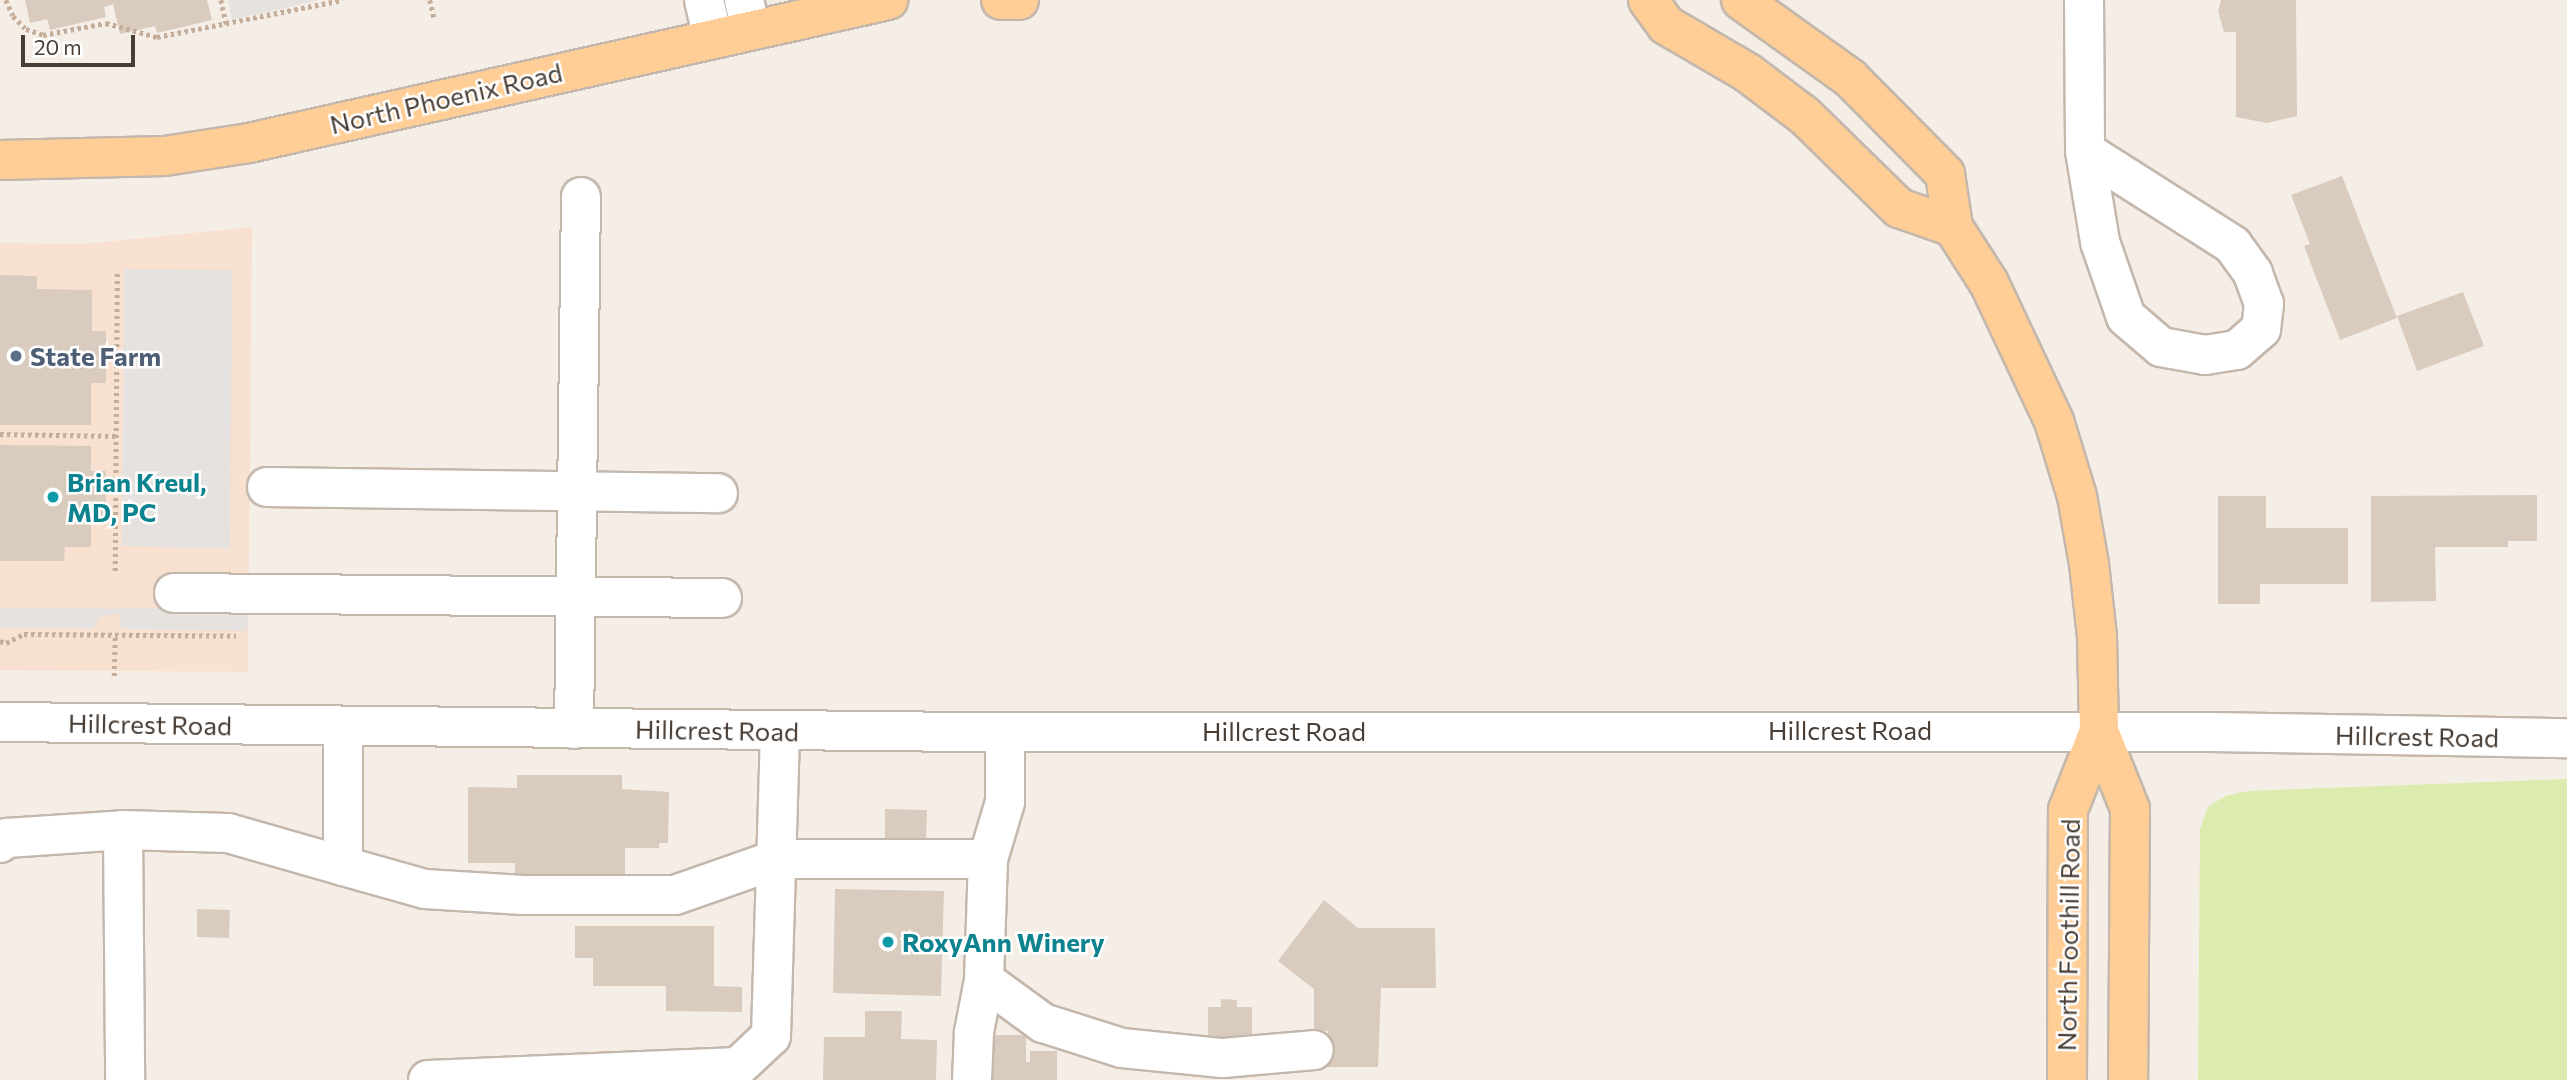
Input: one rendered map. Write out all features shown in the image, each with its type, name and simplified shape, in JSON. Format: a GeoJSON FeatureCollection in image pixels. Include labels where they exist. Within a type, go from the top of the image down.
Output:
{"type":"FeatureCollection","features":[{"type":"Feature","properties":{"kind":"main road","name":"North Phoenix Road"},"geometry":{"type":"LineString","coordinates":[[0,160],[139,158],[249,143],[713,38],[748,15],[888,0]]}},
{"type":"Feature","properties":{"kind":"main road"},"geometry":{"type":"LineString","coordinates":[[1001,0],[1020,0]]}},
{"type":"Feature","properties":{"kind":"main road"},"geometry":{"type":"LineString","coordinates":[[1648,0],[1666,25],[1748,73],[1805,116],[1899,208],[1953,227]]}},
{"type":"Feature","properties":{"kind":"main road"},"geometry":{"type":"LineString","coordinates":[[1741,0],[1819,52],[1908,131],[1945,174],[1953,227],[1989,283],[2030,364],[2067,460],[2095,609],[2099,731],[2130,809],[2128,1080]]}},
{"type":"Feature","properties":{"kind":"main road","name":"North Foothill Road"},"geometry":{"type":"LineString","coordinates":[[2067,1080],[2068,810],[2099,731]]}},
{"type":"Feature","properties":{"kind":"street"},"geometry":{"type":"LineString","coordinates":[[704,0],[713,38]]}},
{"type":"Feature","properties":{"kind":"street"},"geometry":{"type":"LineString","coordinates":[[2084,0],[2085,151],[2100,242],[2126,317],[2161,347],[2205,355],[2237,350],[2261,329],[2264,304],[2253,273],[2233,245],[2085,151]]}},
{"type":"Feature","properties":{"kind":"street"},"geometry":{"type":"LineString","coordinates":[[574,729],[580,197]]}},
{"type":"Feature","properties":{"kind":"street"},"geometry":{"type":"LineString","coordinates":[[267,487],[718,493]]}},
{"type":"Feature","properties":{"kind":"street"},"geometry":{"type":"LineString","coordinates":[[174,593],[722,598]]}},
{"type":"Feature","properties":{"kind":"street","name":"Hillcrest Road"},"geometry":{"type":"LineString","coordinates":[[0,722],[1005,732],[2099,731],[2567,738]]}},
{"type":"Feature","properties":{"kind":"street"},"geometry":{"type":"LineString","coordinates":[[342,727],[342,866]]}},
{"type":"Feature","properties":{"kind":"street"},"geometry":{"type":"LineString","coordinates":[[428,1080],[738,1067],[771,1036],[780,730]]}},
{"type":"Feature","properties":{"kind":"street"},"geometry":{"type":"LineString","coordinates":[[972,1080],[974,1032],[984,981],[988,859],[1005,802],[1005,732]]}},
{"type":"Feature","properties":{"kind":"street"},"geometry":{"type":"LineString","coordinates":[[123,830],[125,1080]]}},
{"type":"Feature","properties":{"kind":"street"},"geometry":{"type":"LineString","coordinates":[[0,843],[7,838],[123,830],[228,833],[425,889],[523,895],[675,895],[778,859],[988,859]]}},
{"type":"Feature","properties":{"kind":"street"},"geometry":{"type":"LineString","coordinates":[[984,981],[1043,1023],[1122,1048],[1223,1058],[1314,1050]]}},
{"type":"Feature","properties":{"kind":"path"},"geometry":{"type":"LineString","coordinates":[[6,0],[26,29],[43,35],[106,23],[157,37],[211,24],[227,26],[342,0]]}},
{"type":"Feature","properties":{"kind":"path"},"geometry":{"type":"LineString","coordinates":[[221,0],[227,26]]}},
{"type":"Feature","properties":{"kind":"path"},"geometry":{"type":"LineString","coordinates":[[430,0],[434,18]]}},
{"type":"Feature","properties":{"kind":"path"},"geometry":{"type":"LineString","coordinates":[[115,571],[117,271]]}},
{"type":"Feature","properties":{"kind":"path"},"geometry":{"type":"LineString","coordinates":[[0,434],[116,436]]}},
{"type":"Feature","properties":{"kind":"path"},"geometry":{"type":"LineString","coordinates":[[0,641],[6,643],[23,634],[236,636]]}},
{"type":"Feature","properties":{"kind":"path"},"geometry":{"type":"LineString","coordinates":[[114,676],[115,635]]}},
{"type":"Feature","properties":{"kind":"shaded area"},"geometry":{"type":"Polygon","coordinates":[[[228,0],[319,0],[232,20],[228,0]]]}},
{"type":"Feature","properties":{"kind":"shaded area"},"geometry":{"type":"Polygon","coordinates":[[[252,227],[248,672],[0,670],[0,243],[83,244],[252,227]]]}},
{"type":"Feature","properties":{"kind":"shaded area"},"geometry":{"type":"Polygon","coordinates":[[[124,269],[232,270],[230,549],[122,546],[124,269]]]}},
{"type":"Feature","properties":{"kind":"shaded area"},"geometry":{"type":"Polygon","coordinates":[[[0,608],[248,609],[247,631],[121,629],[120,614],[101,616],[93,629],[0,628],[0,608]]]}},
{"type":"Feature","properties":{"kind":"green space"},"geometry":{"type":"Polygon","coordinates":[[[2567,779],[2567,1080],[2198,1080],[2200,829],[2208,807],[2225,796],[2249,791],[2567,779]]]}},
{"type":"Feature","properties":{"kind":"building"},"geometry":{"type":"Polygon","coordinates":[[[25,0],[207,0],[212,20],[157,33],[155,26],[120,34],[113,4],[104,7],[106,17],[50,30],[47,19],[30,23],[25,0]]]}},
{"type":"Feature","properties":{"kind":"building"},"geometry":{"type":"Polygon","coordinates":[[[2221,0],[2296,0],[2297,116],[2267,123],[2236,117],[2236,32],[2224,32],[2218,11],[2221,0]]]}},
{"type":"Feature","properties":{"kind":"building"},"geometry":{"type":"Polygon","coordinates":[[[2342,176],[2397,318],[2340,340],[2304,246],[2310,244],[2291,195],[2342,176]]]}},
{"type":"Feature","properties":{"kind":"building"},"geometry":{"type":"Polygon","coordinates":[[[0,275],[37,276],[37,289],[92,290],[92,331],[106,331],[106,383],[91,383],[91,425],[0,425],[0,275]]]}},
{"type":"Feature","properties":{"kind":"building"},"geometry":{"type":"Polygon","coordinates":[[[2463,292],[2484,346],[2417,371],[2397,316],[2463,292]]]}},
{"type":"Feature","properties":{"kind":"building","name":"Brian Kreul, MD, PC"},"geometry":{"type":"Polygon","coordinates":[[[0,445],[91,446],[91,471],[106,471],[106,523],[91,522],[91,547],[65,547],[64,561],[0,561],[0,445]]]}},
{"type":"Feature","properties":{"kind":"building"},"geometry":{"type":"Polygon","coordinates":[[[2537,495],[2537,541],[2508,541],[2508,547],[2435,547],[2436,601],[2371,602],[2371,496],[2537,495]]]}},
{"type":"Feature","properties":{"kind":"building"},"geometry":{"type":"Polygon","coordinates":[[[2218,496],[2266,496],[2266,528],[2348,528],[2348,584],[2260,584],[2260,604],[2218,604],[2218,496]]]}},
{"type":"Feature","properties":{"kind":"building"},"geometry":{"type":"Polygon","coordinates":[[[517,775],[622,775],[622,789],[669,792],[668,843],[659,843],[659,848],[625,848],[625,879],[515,879],[515,863],[468,863],[468,787],[517,788],[517,775]]]}},
{"type":"Feature","properties":{"kind":"building"},"geometry":{"type":"Polygon","coordinates":[[[885,809],[927,810],[926,843],[885,842],[885,809]]]}},
{"type":"Feature","properties":{"kind":"building","name":"RoxyAnn Winery"},"geometry":{"type":"Polygon","coordinates":[[[835,889],[944,891],[941,996],[833,993],[835,889]]]}},
{"type":"Feature","properties":{"kind":"building"},"geometry":{"type":"Polygon","coordinates":[[[1324,900],[1358,928],[1435,928],[1436,988],[1381,988],[1378,1067],[1328,1067],[1328,1031],[1314,1031],[1314,989],[1278,961],[1324,900]]]}},
{"type":"Feature","properties":{"kind":"building"},"geometry":{"type":"Polygon","coordinates":[[[197,909],[230,910],[229,938],[197,937],[197,909]]]}},
{"type":"Feature","properties":{"kind":"building"},"geometry":{"type":"Polygon","coordinates":[[[575,926],[714,926],[714,986],[742,987],[742,1012],[666,1011],[666,986],[593,986],[593,958],[575,958],[575,926]]]}},
{"type":"Feature","properties":{"kind":"building"},"geometry":{"type":"Polygon","coordinates":[[[1221,999],[1237,1000],[1237,1007],[1252,1007],[1252,1044],[1208,1044],[1208,1007],[1221,1007],[1221,999]]]}},
{"type":"Feature","properties":{"kind":"building"},"geometry":{"type":"Polygon","coordinates":[[[865,1011],[902,1011],[901,1039],[937,1040],[936,1080],[823,1080],[824,1037],[865,1037],[865,1011]]]}},
{"type":"Feature","properties":{"kind":"building"},"geometry":{"type":"Polygon","coordinates":[[[985,1035],[1026,1035],[1026,1062],[1030,1062],[1030,1051],[1057,1051],[1057,1080],[985,1080],[985,1035]]]}},
{"type":"Feature","properties":{"kind":"place","name":"State Farm"},"geometry":{"type":"Point","coordinates":[16,356]}},
{"type":"Feature","properties":{"kind":"place","name":"Brian Kreul, MD, PC"},"geometry":{"type":"Point","coordinates":[53,497]}},
{"type":"Feature","properties":{"kind":"place","name":"RoxyAnn Winery"},"geometry":{"type":"Point","coordinates":[888,942]}}]}
